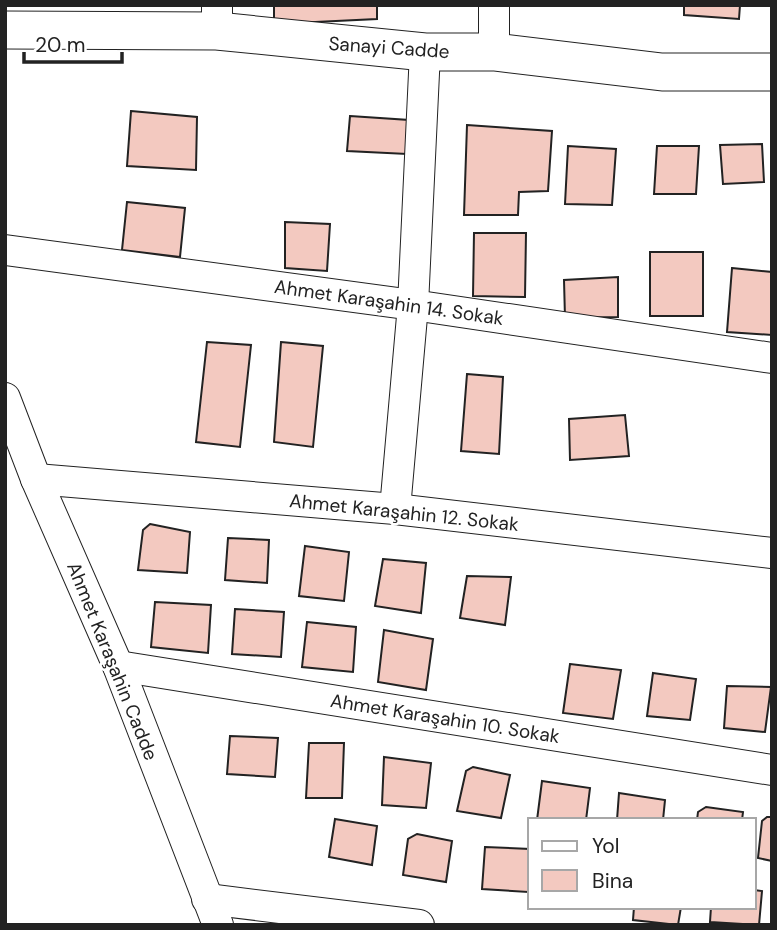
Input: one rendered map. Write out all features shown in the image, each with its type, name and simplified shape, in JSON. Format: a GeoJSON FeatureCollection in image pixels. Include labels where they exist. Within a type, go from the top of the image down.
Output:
{"type":"FeatureCollection","features":[{"type":"Feature","properties":{"kind":"street"},"geometry":{"type":"LineString","coordinates":[[494,5],[495,52]]}},
{"type":"Feature","properties":{"kind":"street","name":"Sanayi Cadde"},"geometry":{"type":"LineString","coordinates":[[5,30],[217,18],[425,52],[495,52],[663,72],[772,72]]}},
{"type":"Feature","properties":{"kind":"street"},"geometry":{"type":"LineString","coordinates":[[394,509],[413,305],[425,52]]}},
{"type":"Feature","properties":{"kind":"street","name":"Ahmet Karaşahin 14. Sokak"},"geometry":{"type":"LineString","coordinates":[[5,250],[413,305],[772,358]]}},
{"type":"Feature","properties":{"kind":"street","name":"Ahmet Karaşahin Cadde"},"geometry":{"type":"LineString","coordinates":[[5,398],[36,479],[118,666],[213,912]]}},
{"type":"Feature","properties":{"kind":"street","name":"Ahmet Karaşahin 12. Sokak"},"geometry":{"type":"LineString","coordinates":[[36,479],[394,509],[772,554]]}},
{"type":"Feature","properties":{"kind":"street","name":"Ahmet Karaşahin 10. Sokak"},"geometry":{"type":"LineString","coordinates":[[118,666],[772,770]]}},
{"type":"Feature","properties":{"kind":"street"},"geometry":{"type":"LineString","coordinates":[[213,912],[418,925]]}},
{"type":"Feature","properties":{"kind":"building"},"geometry":{"type":"Polygon","coordinates":[[[274,5],[377,5],[377,19],[274,24],[274,5]]]}},
{"type":"Feature","properties":{"kind":"building"},"geometry":{"type":"Polygon","coordinates":[[[684,5],[740,5],[739,19],[684,15],[684,5]]]}},
{"type":"Feature","properties":{"kind":"building"},"geometry":{"type":"Polygon","coordinates":[[[131,111],[197,117],[196,170],[127,166],[131,111]]]}},
{"type":"Feature","properties":{"kind":"building"},"geometry":{"type":"Polygon","coordinates":[[[350,116],[409,120],[407,154],[347,151],[350,116]]]}},
{"type":"Feature","properties":{"kind":"building"},"geometry":{"type":"Polygon","coordinates":[[[467,125],[552,131],[548,191],[519,192],[518,215],[464,215],[467,125]]]}},
{"type":"Feature","properties":{"kind":"building"},"geometry":{"type":"Polygon","coordinates":[[[762,144],[764,182],[723,184],[720,145],[762,144]]]}},
{"type":"Feature","properties":{"kind":"building"},"geometry":{"type":"Polygon","coordinates":[[[568,146],[616,149],[612,205],[565,204],[568,146]]]}},
{"type":"Feature","properties":{"kind":"building"},"geometry":{"type":"Polygon","coordinates":[[[657,146],[699,146],[696,194],[654,194],[657,146]]]}},
{"type":"Feature","properties":{"kind":"building"},"geometry":{"type":"Polygon","coordinates":[[[127,202],[185,208],[180,257],[122,250],[127,202]]]}},
{"type":"Feature","properties":{"kind":"building"},"geometry":{"type":"Polygon","coordinates":[[[285,222],[330,224],[327,271],[285,268],[285,222]]]}},
{"type":"Feature","properties":{"kind":"building"},"geometry":{"type":"Polygon","coordinates":[[[474,233],[526,233],[525,297],[473,296],[474,233]]]}},
{"type":"Feature","properties":{"kind":"building"},"geometry":{"type":"Polygon","coordinates":[[[650,252],[703,252],[703,316],[650,316],[650,252]]]}},
{"type":"Feature","properties":{"kind":"building"},"geometry":{"type":"Polygon","coordinates":[[[732,268],[772,272],[772,335],[727,332],[732,268]]]}},
{"type":"Feature","properties":{"kind":"building"},"geometry":{"type":"Polygon","coordinates":[[[618,277],[618,317],[565,318],[564,280],[618,277]]]}},
{"type":"Feature","properties":{"kind":"building"},"geometry":{"type":"Polygon","coordinates":[[[207,342],[251,345],[240,447],[196,442],[207,342]]]}},
{"type":"Feature","properties":{"kind":"building"},"geometry":{"type":"Polygon","coordinates":[[[281,342],[323,346],[313,447],[274,442],[281,342]]]}},
{"type":"Feature","properties":{"kind":"building"},"geometry":{"type":"Polygon","coordinates":[[[467,374],[503,377],[499,454],[461,451],[467,374]]]}},
{"type":"Feature","properties":{"kind":"building"},"geometry":{"type":"Polygon","coordinates":[[[625,415],[629,456],[570,460],[569,419],[625,415]]]}},
{"type":"Feature","properties":{"kind":"building"},"geometry":{"type":"Polygon","coordinates":[[[150,524],[190,532],[187,573],[138,570],[143,530],[150,524]]]}},
{"type":"Feature","properties":{"kind":"building"},"geometry":{"type":"Polygon","coordinates":[[[228,538],[269,540],[267,583],[225,580],[228,538]]]}},
{"type":"Feature","properties":{"kind":"building"},"geometry":{"type":"Polygon","coordinates":[[[305,546],[349,552],[344,601],[299,596],[305,546]]]}},
{"type":"Feature","properties":{"kind":"building"},"geometry":{"type":"Polygon","coordinates":[[[383,559],[426,563],[421,613],[375,606],[383,559]]]}},
{"type":"Feature","properties":{"kind":"building"},"geometry":{"type":"Polygon","coordinates":[[[467,576],[511,577],[505,625],[460,618],[467,576]]]}},
{"type":"Feature","properties":{"kind":"building"},"geometry":{"type":"Polygon","coordinates":[[[155,602],[211,605],[208,653],[151,647],[155,602]]]}},
{"type":"Feature","properties":{"kind":"building"},"geometry":{"type":"Polygon","coordinates":[[[235,609],[284,612],[281,657],[232,654],[235,609]]]}},
{"type":"Feature","properties":{"kind":"building"},"geometry":{"type":"Polygon","coordinates":[[[307,622],[356,627],[353,672],[302,667],[307,622]]]}},
{"type":"Feature","properties":{"kind":"building"},"geometry":{"type":"Polygon","coordinates":[[[384,630],[433,639],[426,690],[378,682],[384,630]]]}},
{"type":"Feature","properties":{"kind":"building"},"geometry":{"type":"Polygon","coordinates":[[[570,664],[621,670],[613,719],[563,713],[570,664]]]}},
{"type":"Feature","properties":{"kind":"building"},"geometry":{"type":"Polygon","coordinates":[[[653,673],[696,679],[690,720],[647,716],[653,673]]]}},
{"type":"Feature","properties":{"kind":"building"},"geometry":{"type":"Polygon","coordinates":[[[727,686],[771,687],[765,732],[724,728],[727,686]]]}},
{"type":"Feature","properties":{"kind":"building"},"geometry":{"type":"Polygon","coordinates":[[[230,736],[278,738],[275,777],[227,774],[230,736]]]}},
{"type":"Feature","properties":{"kind":"building"},"geometry":{"type":"Polygon","coordinates":[[[309,743],[344,743],[342,798],[306,798],[309,743]]]}},
{"type":"Feature","properties":{"kind":"building"},"geometry":{"type":"Polygon","coordinates":[[[384,757],[431,763],[426,808],[382,805],[384,757]]]}},
{"type":"Feature","properties":{"kind":"building"},"geometry":{"type":"Polygon","coordinates":[[[473,767],[510,775],[501,818],[457,811],[466,771],[473,767]]]}},
{"type":"Feature","properties":{"kind":"building"},"geometry":{"type":"Polygon","coordinates":[[[542,781],[590,788],[586,818],[537,818],[542,781]]]}},
{"type":"Feature","properties":{"kind":"building"},"geometry":{"type":"Polygon","coordinates":[[[619,793],[665,800],[663,818],[617,818],[619,793]]]}},
{"type":"Feature","properties":{"kind":"building"},"geometry":{"type":"Polygon","coordinates":[[[706,807],[743,812],[742,818],[697,818],[698,812],[706,807]]]}},
{"type":"Feature","properties":{"kind":"building"},"geometry":{"type":"Polygon","coordinates":[[[772,817],[772,861],[758,858],[762,821],[772,817]]]}},
{"type":"Feature","properties":{"kind":"building"},"geometry":{"type":"Polygon","coordinates":[[[335,819],[377,826],[372,865],[329,857],[335,819]]]}},
{"type":"Feature","properties":{"kind":"building"},"geometry":{"type":"Polygon","coordinates":[[[417,834],[452,841],[446,882],[403,875],[408,839],[417,834]]]}},
{"type":"Feature","properties":{"kind":"building"},"geometry":{"type":"Polygon","coordinates":[[[485,847],[528,849],[528,892],[482,889],[485,847]]]}},
{"type":"Feature","properties":{"kind":"building"},"geometry":{"type":"Polygon","coordinates":[[[756,890],[762,891],[759,925],[710,922],[711,909],[756,909],[756,890]]]}},
{"type":"Feature","properties":{"kind":"building"},"geometry":{"type":"Polygon","coordinates":[[[634,909],[681,909],[678,925],[633,920],[634,909]]]}}]}
